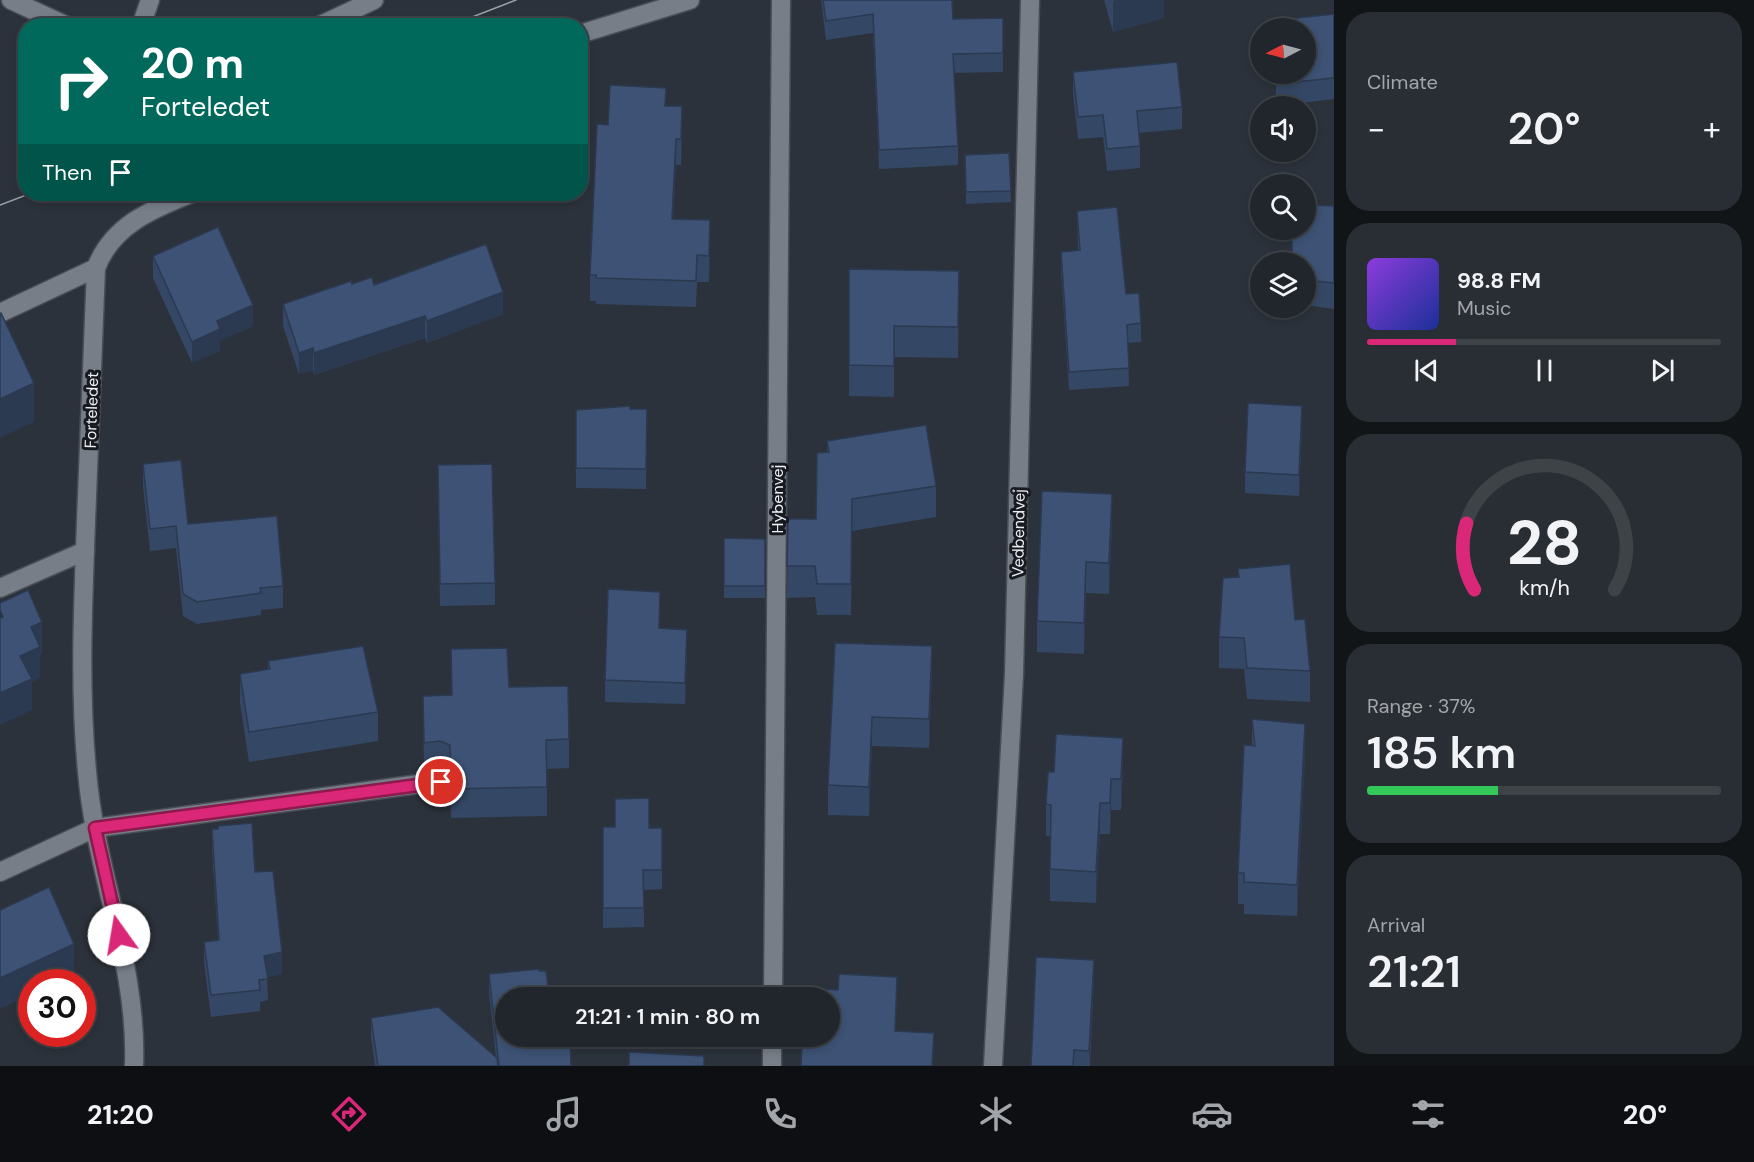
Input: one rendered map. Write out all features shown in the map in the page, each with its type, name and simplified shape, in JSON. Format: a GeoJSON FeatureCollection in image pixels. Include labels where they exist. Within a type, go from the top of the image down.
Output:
{"type":"FeatureCollection","features":[{"type":"Feature","properties":{"kind":"street"},"geometry":{"type":"LineString","coordinates":[[11,0],[50,18]]}},
{"type":"Feature","properties":{"kind":"street"},"geometry":{"type":"LineString","coordinates":[[144,18],[150,0]]}},
{"type":"Feature","properties":{"kind":"street"},"geometry":{"type":"LineString","coordinates":[[336,18],[374,0]]}},
{"type":"Feature","properties":{"kind":"street"},"geometry":{"type":"LineString","coordinates":[[588,32],[690,0]]}},
{"type":"Feature","properties":{"kind":"street","name":"Hybenvej"},"geometry":{"type":"LineString","coordinates":[[773,987],[781,0]]}},
{"type":"Feature","properties":{"kind":"street","name":"Vedbendvej"},"geometry":{"type":"LineString","coordinates":[[993,1066],[1014,674],[1030,0]]}},
{"type":"Feature","properties":{"kind":"street","name":"Forteledet"},"geometry":{"type":"LineString","coordinates":[[134,1066],[136,1028],[129,978],[95,828],[87,774],[82,706],[85,551],[96,268],[104,248],[122,228],[173,201]]}},
{"type":"Feature","properties":{"kind":"street"},"geometry":{"type":"LineString","coordinates":[[0,313],[96,268]]}},
{"type":"Feature","properties":{"kind":"street"},"geometry":{"type":"LineString","coordinates":[[0,588],[85,551]]}},
{"type":"Feature","properties":{"kind":"street"},"geometry":{"type":"LineString","coordinates":[[0,872],[95,828],[441,782]]}},
{"type":"Feature","properties":{"kind":"street"},"geometry":{"type":"LineString","coordinates":[[772,1047],[772,1066]]}},
{"type":"Feature","properties":{"kind":"building"},"geometry":{"type":"Polygon","coordinates":[[[823,0],[952,0],[953,19],[1003,18],[1003,53],[953,54],[958,146],[879,150],[873,14],[826,21],[823,0]]]}},
{"type":"Feature","properties":{"kind":"building"},"geometry":{"type":"Polygon","coordinates":[[[1334,14],[1334,78],[1316,80],[1316,18],[1297,18],[1334,14]]]}},
{"type":"Feature","properties":{"kind":"building"},"geometry":{"type":"Polygon","coordinates":[[[1177,62],[1182,107],[1137,111],[1140,146],[1107,149],[1103,115],[1078,117],[1073,72],[1177,62]]]}},
{"type":"Feature","properties":{"kind":"building"},"geometry":{"type":"Polygon","coordinates":[[[610,85],[666,88],[665,106],[682,106],[681,139],[676,139],[672,219],[710,220],[709,256],[697,255],[696,281],[596,278],[596,275],[590,275],[597,124],[608,125],[610,85]]]}},
{"type":"Feature","properties":{"kind":"building"},"geometry":{"type":"Polygon","coordinates":[[[1009,153],[1011,191],[966,192],[965,155],[1009,153]]]}},
{"type":"Feature","properties":{"kind":"building"},"geometry":{"type":"Polygon","coordinates":[[[1316,205],[1334,206],[1334,283],[1316,281],[1316,252],[1292,252],[1292,240],[1316,240],[1316,205]]]}},
{"type":"Feature","properties":{"kind":"building"},"geometry":{"type":"Polygon","coordinates":[[[1117,207],[1126,294],[1139,293],[1141,323],[1127,325],[1129,368],[1069,372],[1061,252],[1080,250],[1077,211],[1117,207]]]}},
{"type":"Feature","properties":{"kind":"building"},"geometry":{"type":"Polygon","coordinates":[[[218,227],[253,305],[217,321],[220,329],[192,342],[153,256],[218,227]]]}},
{"type":"Feature","properties":{"kind":"building"},"geometry":{"type":"Polygon","coordinates":[[[486,244],[503,292],[427,321],[425,316],[314,353],[313,348],[299,353],[283,304],[351,281],[352,284],[372,277],[374,285],[486,244]]]}},
{"type":"Feature","properties":{"kind":"building"},"geometry":{"type":"Polygon","coordinates":[[[849,269],[959,271],[958,327],[894,326],[894,366],[849,365],[849,269]]]}},
{"type":"Feature","properties":{"kind":"building"},"geometry":{"type":"Polygon","coordinates":[[[0,314],[34,383],[0,399],[0,314]]]}},
{"type":"Feature","properties":{"kind":"building"},"geometry":{"type":"Polygon","coordinates":[[[1248,403],[1302,406],[1299,475],[1245,472],[1248,403]]]}},
{"type":"Feature","properties":{"kind":"building"},"geometry":{"type":"Polygon","coordinates":[[[630,406],[630,409],[647,409],[646,469],[576,468],[576,410],[630,406]]]}},
{"type":"Feature","properties":{"kind":"building"},"geometry":{"type":"Polygon","coordinates":[[[926,425],[936,486],[852,499],[851,584],[817,584],[815,566],[787,566],[788,519],[816,519],[817,453],[829,452],[827,441],[926,425]]]}},
{"type":"Feature","properties":{"kind":"building"},"geometry":{"type":"Polygon","coordinates":[[[181,460],[188,524],[277,516],[283,586],[260,588],[261,593],[197,602],[183,594],[176,526],[150,529],[143,464],[181,460]]]}},
{"type":"Feature","properties":{"kind":"building"},"geometry":{"type":"Polygon","coordinates":[[[492,464],[495,583],[440,584],[438,465],[492,464]]]}},
{"type":"Feature","properties":{"kind":"building"},"geometry":{"type":"Polygon","coordinates":[[[1042,491],[1112,494],[1109,563],[1086,562],[1084,623],[1037,621],[1042,491]]]}},
{"type":"Feature","properties":{"kind":"building"},"geometry":{"type":"Polygon","coordinates":[[[724,538],[765,539],[765,586],[724,586],[724,538]]]}},
{"type":"Feature","properties":{"kind":"building"},"geometry":{"type":"Polygon","coordinates":[[[1290,564],[1295,620],[1305,619],[1310,671],[1247,668],[1244,638],[1219,637],[1223,578],[1239,577],[1238,569],[1290,564]]]}},
{"type":"Feature","properties":{"kind":"building"},"geometry":{"type":"Polygon","coordinates":[[[608,589],[660,592],[659,628],[687,630],[685,683],[605,680],[608,589]]]}},
{"type":"Feature","properties":{"kind":"building"},"geometry":{"type":"Polygon","coordinates":[[[28,590],[42,622],[31,627],[40,647],[20,656],[32,679],[0,693],[0,618],[3,617],[0,603],[28,590]]]}},
{"type":"Feature","properties":{"kind":"building"},"geometry":{"type":"Polygon","coordinates":[[[835,643],[932,646],[929,719],[872,717],[869,787],[828,785],[835,643]]]}},
{"type":"Feature","properties":{"kind":"building"},"geometry":{"type":"Polygon","coordinates":[[[363,646],[378,712],[249,732],[240,674],[270,669],[268,661],[363,646]]]}},
{"type":"Feature","properties":{"kind":"building"},"geometry":{"type":"Polygon","coordinates":[[[507,648],[509,687],[568,686],[569,739],[546,740],[547,787],[451,789],[450,745],[440,741],[424,743],[423,696],[452,695],[451,649],[507,648]]]}},
{"type":"Feature","properties":{"kind":"building"},"geometry":{"type":"Polygon","coordinates":[[[1252,719],[1305,724],[1297,885],[1244,882],[1244,873],[1238,873],[1244,745],[1255,746],[1252,719]]]}},
{"type":"Feature","properties":{"kind":"building"},"geometry":{"type":"Polygon","coordinates":[[[1056,734],[1123,738],[1121,779],[1111,779],[1110,803],[1100,803],[1096,872],[1050,869],[1051,805],[1046,804],[1048,772],[1054,772],[1056,734]]]}},
{"type":"Feature","properties":{"kind":"building"},"geometry":{"type":"Polygon","coordinates":[[[649,798],[649,828],[662,828],[662,870],[643,870],[644,908],[603,908],[603,827],[615,827],[615,799],[649,798]]]}},
{"type":"Feature","properties":{"kind":"building"},"geometry":{"type":"Polygon","coordinates":[[[252,823],[255,872],[273,871],[282,952],[264,956],[268,979],[259,980],[260,990],[211,995],[204,942],[219,940],[212,829],[218,829],[218,826],[252,823]]]}},
{"type":"Feature","properties":{"kind":"building"},"geometry":{"type":"Polygon","coordinates":[[[49,887],[74,944],[0,978],[0,910],[49,887]]]}},
{"type":"Feature","properties":{"kind":"building"},"geometry":{"type":"Polygon","coordinates":[[[1036,957],[1094,960],[1089,1051],[1074,1050],[1073,1066],[1031,1066],[1036,957]]]}},
{"type":"Feature","properties":{"kind":"building"},"geometry":{"type":"Polygon","coordinates":[[[539,969],[539,971],[546,971],[548,987],[495,987],[495,1029],[489,974],[539,969]]]}},
{"type":"Feature","properties":{"kind":"building"},"geometry":{"type":"Polygon","coordinates":[[[839,974],[897,977],[895,1031],[934,1033],[932,1066],[801,1066],[802,1047],[840,1047],[840,987],[838,987],[839,974]]]}},
{"type":"Feature","properties":{"kind":"building"},"geometry":{"type":"Polygon","coordinates":[[[438,1007],[497,1058],[498,1066],[378,1066],[371,1018],[438,1007]]]}},
{"type":"Feature","properties":{"kind":"building"},"geometry":{"type":"Polygon","coordinates":[[[497,1047],[570,1047],[571,1066],[499,1066],[497,1047]]]}},
{"type":"Feature","properties":{"kind":"building"},"geometry":{"type":"Polygon","coordinates":[[[629,1052],[704,1056],[704,1066],[629,1066],[629,1052]]]}},
{"type":"Feature","properties":{"kind":"tram line"},"geometry":{"type":"LineString","coordinates":[[470,18],[516,0]]}},
{"type":"Feature","properties":{"kind":"tram line"},"geometry":{"type":"LineString","coordinates":[[0,205],[18,198]]}},
{"type":"Feature","properties":{"kind":"route"},"geometry":{"type":"LineString","coordinates":[[119,935],[95,828],[441,782]]}}]}
